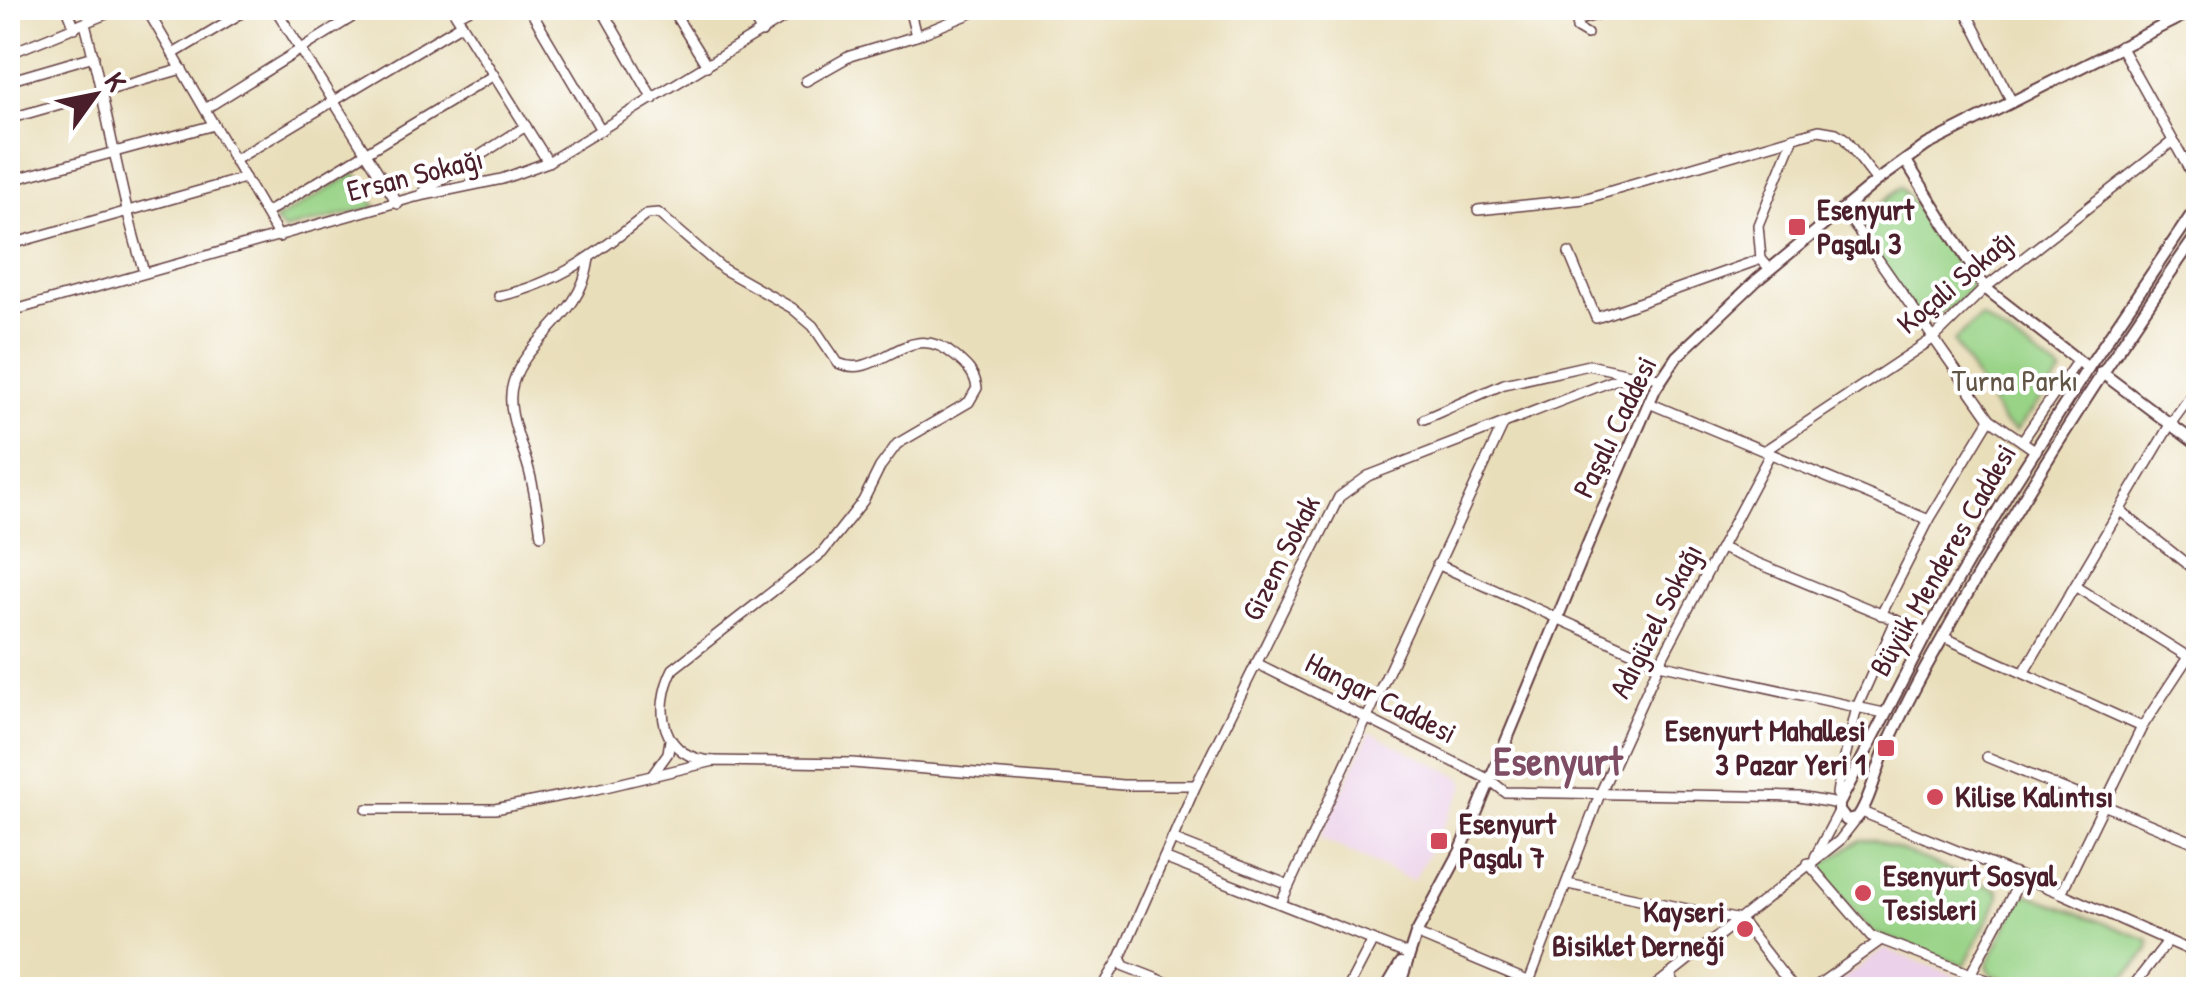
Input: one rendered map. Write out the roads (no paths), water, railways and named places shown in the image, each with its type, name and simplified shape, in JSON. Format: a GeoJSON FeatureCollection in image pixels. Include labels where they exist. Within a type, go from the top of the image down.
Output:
{"type":"FeatureCollection","features":[{"type":"Feature","properties":{"kind":"street"},"geometry":{"type":"LineString","coordinates":[[67,8],[94,56],[126,213],[144,272]]}},
{"type":"Feature","properties":{"kind":"street"},"geometry":{"type":"LineString","coordinates":[[8,54],[121,8]]}},
{"type":"Feature","properties":{"kind":"street"},"geometry":{"type":"LineString","coordinates":[[146,8],[280,237]]}},
{"type":"Feature","properties":{"kind":"street"},"geometry":{"type":"LineString","coordinates":[[173,54],[250,8]]}},
{"type":"Feature","properties":{"kind":"street"},"geometry":{"type":"LineString","coordinates":[[275,8],[398,204]]}},
{"type":"Feature","properties":{"kind":"street"},"geometry":{"type":"LineString","coordinates":[[205,109],[368,8]]}},
{"type":"Feature","properties":{"kind":"street"},"geometry":{"type":"LineString","coordinates":[[234,160],[472,8]]}},
{"type":"Feature","properties":{"kind":"street"},"geometry":{"type":"LineString","coordinates":[[529,8],[600,130]]}},
{"type":"Feature","properties":{"kind":"street"},"geometry":{"type":"LineString","coordinates":[[600,8],[653,99]]}},
{"type":"Feature","properties":{"kind":"street"},"geometry":{"type":"LineString","coordinates":[[671,8],[707,66]]}},
{"type":"Feature","properties":{"kind":"street"},"geometry":{"type":"LineString","coordinates":[[747,8],[762,33]]}},
{"type":"Feature","properties":{"kind":"street","name":"Ersan Sokağı"},"geometry":{"type":"LineString","coordinates":[[8,312],[415,197],[502,179],[548,162],[800,8]]}},
{"type":"Feature","properties":{"kind":"street"},"geometry":{"type":"LineString","coordinates":[[910,8],[916,36]]}},
{"type":"Feature","properties":{"kind":"street"},"geometry":{"type":"LineString","coordinates":[[806,81],[850,56],[916,36],[984,8]]}},
{"type":"Feature","properties":{"kind":"street"},"geometry":{"type":"LineString","coordinates":[[1586,34],[1578,31],[1578,20],[1619,8]]}},
{"type":"Feature","properties":{"kind":"street"},"geometry":{"type":"LineString","coordinates":[[1964,8],[2012,102]]}},
{"type":"Feature","properties":{"kind":"street","name":"Paşalı Caddesi"},"geometry":{"type":"LineString","coordinates":[[1398,990],[1407,954],[1461,850],[1649,404],[1676,356],[1876,181],[1927,146],[2198,8]]}},
{"type":"Feature","properties":{"kind":"street"},"geometry":{"type":"LineString","coordinates":[[457,16],[548,162]]}},
{"type":"Feature","properties":{"kind":"street"},"geometry":{"type":"LineString","coordinates":[[2120,46],[2198,185]]}},
{"type":"Feature","properties":{"kind":"street"},"geometry":{"type":"LineString","coordinates":[[8,80],[94,56]]}},
{"type":"Feature","properties":{"kind":"street"},"geometry":{"type":"LineString","coordinates":[[8,119],[182,69]]}},
{"type":"Feature","properties":{"kind":"street"},"geometry":{"type":"LineString","coordinates":[[266,214],[494,74]]}},
{"type":"Feature","properties":{"kind":"street"},"geometry":{"type":"LineString","coordinates":[[8,181],[214,125]]}},
{"type":"Feature","properties":{"kind":"street"},"geometry":{"type":"LineString","coordinates":[[415,197],[526,126]]}},
{"type":"Feature","properties":{"kind":"street"},"geometry":{"type":"LineString","coordinates":[[1478,210],[1584,198],[1819,130],[1836,133],[1876,181]]}},
{"type":"Feature","properties":{"kind":"street"},"geometry":{"type":"LineString","coordinates":[[1770,270],[1761,259],[1758,225],[1794,137]]}},
{"type":"Feature","properties":{"kind":"street","name":"Koçali Sokağı"},"geometry":{"type":"LineString","coordinates":[[1767,453],[1934,338],[1985,288],[2173,140]]}},
{"type":"Feature","properties":{"kind":"street"},"geometry":{"type":"LineString","coordinates":[[1906,161],[1985,288],[2083,364],[2022,442]]}},
{"type":"Feature","properties":{"kind":"street"},"geometry":{"type":"LineString","coordinates":[[8,245],[245,178]]}},
{"type":"Feature","properties":{"kind":"street","name":"Büyük Menderes Caddesi"},"geometry":{"type":"LineString","coordinates":[[1841,803],[1927,633],[2083,364],[2198,206]]}},
{"type":"Feature","properties":{"kind":"street"},"geometry":{"type":"LineString","coordinates":[[1843,209],[1990,419],[2036,451]]}},
{"type":"Feature","properties":{"kind":"street"},"geometry":{"type":"LineString","coordinates":[[500,296],[533,287],[588,259],[647,214],[658,213],[723,269],[792,308],[813,326],[838,363],[855,367],[911,343],[933,342],[962,361],[976,381],[969,402],[897,444],[880,466],[864,501],[822,553],[673,669],[664,686],[663,721],[670,738],[685,754],[714,761],[852,762],[1123,785],[1196,785]]}},
{"type":"Feature","properties":{"kind":"street","name":"Büyük Menderes Caddesi"},"geometry":{"type":"LineString","coordinates":[[1861,813],[1901,714],[1943,637],[2101,372],[2198,233]]}},
{"type":"Feature","properties":{"kind":"street"},"geometry":{"type":"LineString","coordinates":[[1568,253],[1596,318],[1761,259]]}},
{"type":"Feature","properties":{"kind":"street"},"geometry":{"type":"LineString","coordinates":[[542,535],[510,397],[513,381],[525,360],[580,292],[588,259]]}},
{"type":"Feature","properties":{"kind":"street"},"geometry":{"type":"LineString","coordinates":[[1424,419],[1504,384],[1589,365],[1630,374]]}},
{"type":"Feature","properties":{"kind":"street"},"geometry":{"type":"LineString","coordinates":[[2101,372],[2198,445]]}},
{"type":"Feature","properties":{"kind":"street","name":"Gizem Sokak"},"geometry":{"type":"LineString","coordinates":[[1101,990],[1120,958],[1196,785],[1340,496],[1352,484],[1630,374],[1662,378]]}},
{"type":"Feature","properties":{"kind":"street"},"geometry":{"type":"LineString","coordinates":[[2024,672],[2170,424],[2198,386]]}},
{"type":"Feature","properties":{"kind":"street"},"geometry":{"type":"LineString","coordinates":[[1649,404],[1929,520]]}},
{"type":"Feature","properties":{"kind":"street"},"geometry":{"type":"LineString","coordinates":[[1882,614],[1929,520],[1990,419]]}},
{"type":"Feature","properties":{"kind":"street"},"geometry":{"type":"LineString","coordinates":[[1280,903],[1504,423]]}},
{"type":"Feature","properties":{"kind":"street","name":"Adıgüzel Sokağı"},"geometry":{"type":"LineString","coordinates":[[1529,982],[1600,794],[1660,664],[1767,453]]}},
{"type":"Feature","properties":{"kind":"street"},"geometry":{"type":"LineString","coordinates":[[2119,510],[2198,573]]}},
{"type":"Feature","properties":{"kind":"street"},"geometry":{"type":"LineString","coordinates":[[1721,548],[1927,633]]}},
{"type":"Feature","properties":{"kind":"street"},"geometry":{"type":"LineString","coordinates":[[1438,564],[1660,664],[1884,713]]}},
{"type":"Feature","properties":{"kind":"street"},"geometry":{"type":"LineString","coordinates":[[2076,587],[2198,664]]}},
{"type":"Feature","properties":{"kind":"street"},"geometry":{"type":"LineString","coordinates":[[1896,620],[1856,707],[1837,794],[1846,820],[1861,813],[2062,893],[2198,954]]}},
{"type":"Feature","properties":{"kind":"street"},"geometry":{"type":"LineString","coordinates":[[1943,637],[2142,728]]}},
{"type":"Feature","properties":{"kind":"street"},"geometry":{"type":"LineString","coordinates":[[2062,893],[2142,728],[2198,642]]}},
{"type":"Feature","properties":{"kind":"street","name":"Hangar Caddesi"},"geometry":{"type":"LineString","coordinates":[[1256,663],[1490,780],[1506,792],[1799,797],[1841,803]]}},
{"type":"Feature","properties":{"kind":"street"},"geometry":{"type":"LineString","coordinates":[[651,776],[661,766],[670,738]]}},
{"type":"Feature","properties":{"kind":"street"},"geometry":{"type":"LineString","coordinates":[[1987,757],[2197,840]]}},
{"type":"Feature","properties":{"kind":"street"},"geometry":{"type":"LineString","coordinates":[[367,808],[496,809],[714,761]]}},
{"type":"Feature","properties":{"kind":"street"},"geometry":{"type":"LineString","coordinates":[[1811,860],[1841,803],[1855,796],[1861,813]]}},
{"type":"Feature","properties":{"kind":"street"},"geometry":{"type":"LineString","coordinates":[[1650,990],[1839,841],[1861,813]]}},
{"type":"Feature","properties":{"kind":"street"},"geometry":{"type":"LineString","coordinates":[[1172,838],[1289,885]]}},
{"type":"Feature","properties":{"kind":"street"},"geometry":{"type":"LineString","coordinates":[[1164,858],[1407,954],[1384,990]]}},
{"type":"Feature","properties":{"kind":"street"},"geometry":{"type":"LineString","coordinates":[[1811,860],[1871,936],[2013,990]]}},
{"type":"Feature","properties":{"kind":"street"},"geometry":{"type":"LineString","coordinates":[[1962,990],[2022,877]]}},
{"type":"Feature","properties":{"kind":"street"},"geometry":{"type":"LineString","coordinates":[[1568,884],[1740,920],[1795,990]]}},
{"type":"Feature","properties":{"kind":"street"},"geometry":{"type":"LineString","coordinates":[[1416,934],[1549,990]]}},
{"type":"Feature","properties":{"kind":"street"},"geometry":{"type":"LineString","coordinates":[[1348,990],[1373,940]]}},
{"type":"Feature","properties":{"kind":"street"},"geometry":{"type":"LineString","coordinates":[[1812,990],[1881,940]]}},
{"type":"Feature","properties":{"kind":"street"},"geometry":{"type":"LineString","coordinates":[[2130,990],[2168,941]]}},
{"type":"Feature","properties":{"kind":"street"},"geometry":{"type":"LineString","coordinates":[[1120,958],[1124,966],[1186,990]]}},
{"type":"Feature","properties":{"kind":"street"},"geometry":{"type":"LineString","coordinates":[[1669,974],[1680,990]]}},
{"type":"Feature","properties":{"kind":"place","name":"Esenyurt Paşalı 3"},"geometry":{"type":"Point","coordinates":[1797,227]}},
{"type":"Feature","properties":{"kind":"place","name":"Esenyurt Mahallesi 3 Pazar Yeri 1"},"geometry":{"type":"Point","coordinates":[1886,748]}},
{"type":"Feature","properties":{"kind":"place","name":"Kilise Kalıntısı"},"geometry":{"type":"Point","coordinates":[1935,797]}},
{"type":"Feature","properties":{"kind":"place","name":"Esenyurt Paşalı 7"},"geometry":{"type":"Point","coordinates":[1439,841]}},
{"type":"Feature","properties":{"kind":"place","name":"Esenyurt Sosyal Tesisleri"},"geometry":{"type":"Point","coordinates":[1863,893]}},
{"type":"Feature","properties":{"kind":"place","name":"Kayseri Bisiklet Derneği"},"geometry":{"type":"Point","coordinates":[1745,929]}},
{"type":"Feature","properties":{"kind":"district","name":"Esenyurt"},"geometry":{"type":"Point","coordinates":[1558,761]}},
{"type":"Feature","properties":{"kind":"park label","name":"Turna Parkı"},"geometry":{"type":"Point","coordinates":[2015,381]}}]}
